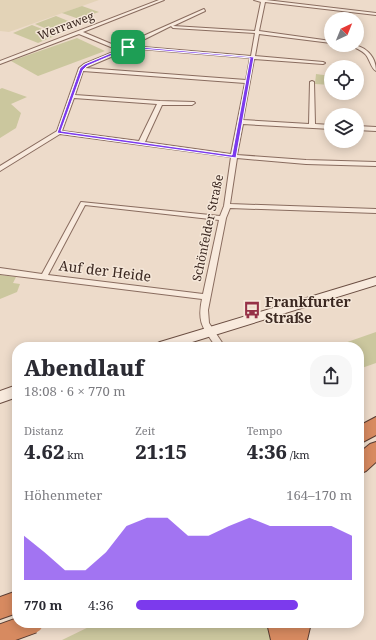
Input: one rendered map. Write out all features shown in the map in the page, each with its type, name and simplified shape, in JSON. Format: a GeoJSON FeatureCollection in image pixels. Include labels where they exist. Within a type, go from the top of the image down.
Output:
{"type":"FeatureCollection","features":[{"type":"Feature","properties":{"kind":"highway"},"geometry":{"type":"LineString","coordinates":[[364,433],[376,425]]}},
{"type":"Feature","properties":{"kind":"highway"},"geometry":{"type":"LineString","coordinates":[[364,458],[376,450]]}},
{"type":"Feature","properties":{"kind":"highway"},"geometry":{"type":"LineString","coordinates":[[364,461],[376,450]]}},
{"type":"Feature","properties":{"kind":"highway"},"geometry":{"type":"LineString","coordinates":[[0,608],[12,604]]}},
{"type":"Feature","properties":{"kind":"highway"},"geometry":{"type":"LineString","coordinates":[[0,634],[18,628]]}},
{"type":"Feature","properties":{"kind":"highway"},"geometry":{"type":"LineString","coordinates":[[279,628],[282,640]]}},
{"type":"Feature","properties":{"kind":"highway"},"geometry":{"type":"LineString","coordinates":[[296,640],[299,628]]}},
{"type":"Feature","properties":{"kind":"street","name":"Werraweg"},"geometry":{"type":"LineString","coordinates":[[0,63],[162,0]]}},
{"type":"Feature","properties":{"kind":"street"},"geometry":{"type":"LineString","coordinates":[[256,0],[376,14]]}},
{"type":"Feature","properties":{"kind":"street","name":"Schönfelder Straße"},"geometry":{"type":"LineString","coordinates":[[218,342],[205,324],[204,310],[223,218],[227,206],[234,156],[242,122],[252,58],[264,1]]}},
{"type":"Feature","properties":{"kind":"street"},"geometry":{"type":"LineString","coordinates":[[0,169],[59,132],[81,69],[86,65],[128,47],[134,42],[170,27],[204,10]]}},
{"type":"Feature","properties":{"kind":"street"},"geometry":{"type":"LineString","coordinates":[[170,27],[257,32],[324,41]]}},
{"type":"Feature","properties":{"kind":"street"},"geometry":{"type":"LineString","coordinates":[[78,32],[121,50]]}},
{"type":"Feature","properties":{"kind":"street"},"geometry":{"type":"LineString","coordinates":[[128,47],[323,63]]}},
{"type":"Feature","properties":{"kind":"street"},"geometry":{"type":"LineString","coordinates":[[364,50],[369,54],[376,70]]}},
{"type":"Feature","properties":{"kind":"street"},"geometry":{"type":"LineString","coordinates":[[81,69],[248,82]]}},
{"type":"Feature","properties":{"kind":"street"},"geometry":{"type":"LineString","coordinates":[[312,82],[312,126]]}},
{"type":"Feature","properties":{"kind":"street"},"geometry":{"type":"LineString","coordinates":[[72,96],[160,103],[192,103]]}},
{"type":"Feature","properties":{"kind":"street"},"geometry":{"type":"LineString","coordinates":[[141,144],[160,103]]}},
{"type":"Feature","properties":{"kind":"street"},"geometry":{"type":"LineString","coordinates":[[242,122],[324,127]]}},
{"type":"Feature","properties":{"kind":"street"},"geometry":{"type":"LineString","coordinates":[[364,128],[376,129]]}},
{"type":"Feature","properties":{"kind":"street"},"geometry":{"type":"LineString","coordinates":[[59,132],[234,156],[306,162],[376,164]]}},
{"type":"Feature","properties":{"kind":"street"},"geometry":{"type":"LineString","coordinates":[[44,276],[83,203],[223,218]]}},
{"type":"Feature","properties":{"kind":"street"},"geometry":{"type":"LineString","coordinates":[[227,206],[376,211]]}},
{"type":"Feature","properties":{"kind":"street","name":"Auf der Heide"},"geometry":{"type":"LineString","coordinates":[[0,271],[206,297]]}},
{"type":"Feature","properties":{"kind":"street"},"geometry":{"type":"LineString","coordinates":[[176,342],[376,281]]}},
{"type":"Feature","properties":{"kind":"street"},"geometry":{"type":"LineString","coordinates":[[0,396],[12,393]]}},
{"type":"Feature","properties":{"kind":"street"},"geometry":{"type":"LineString","coordinates":[[0,634],[2,640]]}},
{"type":"Feature","properties":{"kind":"shaded area"},"geometry":{"type":"Polygon","coordinates":[[[0,0],[99,0],[9,32],[0,31],[0,0]]]}},
{"type":"Feature","properties":{"kind":"shaded area"},"geometry":{"type":"Polygon","coordinates":[[[82,6],[99,12],[79,19],[62,13],[82,6]]]}},
{"type":"Feature","properties":{"kind":"shaded area"},"geometry":{"type":"Polygon","coordinates":[[[56,16],[73,23],[52,31],[35,24],[56,16]]]}},
{"type":"Feature","properties":{"kind":"shaded area"},"geometry":{"type":"Polygon","coordinates":[[[32,25],[57,35],[38,43],[13,33],[32,25]]]}},
{"type":"Feature","properties":{"kind":"shaded area"},"geometry":{"type":"Polygon","coordinates":[[[77,38],[105,51],[38,76],[11,61],[77,38]]]}},
{"type":"Feature","properties":{"kind":"shaded area"},"geometry":{"type":"Polygon","coordinates":[[[316,74],[324,75],[324,85],[315,84],[316,74]]]}},
{"type":"Feature","properties":{"kind":"shaded area"},"geometry":{"type":"Polygon","coordinates":[[[2,88],[27,97],[11,104],[21,113],[16,128],[0,138],[0,89],[2,88]]]}},
{"type":"Feature","properties":{"kind":"shaded area"},"geometry":{"type":"Polygon","coordinates":[[[0,275],[16,277],[13,283],[20,284],[17,292],[0,299],[0,275]]]}},
{"type":"Feature","properties":{"kind":"shaded area"},"geometry":{"type":"Polygon","coordinates":[[[376,332],[376,363],[364,367],[364,342],[347,342],[376,332]]]}},
{"type":"Feature","properties":{"kind":"shaded area"},"geometry":{"type":"Polygon","coordinates":[[[87,628],[269,628],[271,640],[62,640],[87,628]]]}},
{"type":"Feature","properties":{"kind":"place","name":"Frankfurter Straße"},"geometry":{"type":"Point","coordinates":[252,310]}},
{"type":"Feature","properties":{"kind":"route"},"geometry":{"type":"LineString","coordinates":[[128,47],[252,58],[242,122],[234,156],[59,132],[81,69],[86,65],[128,47]]}}]}
